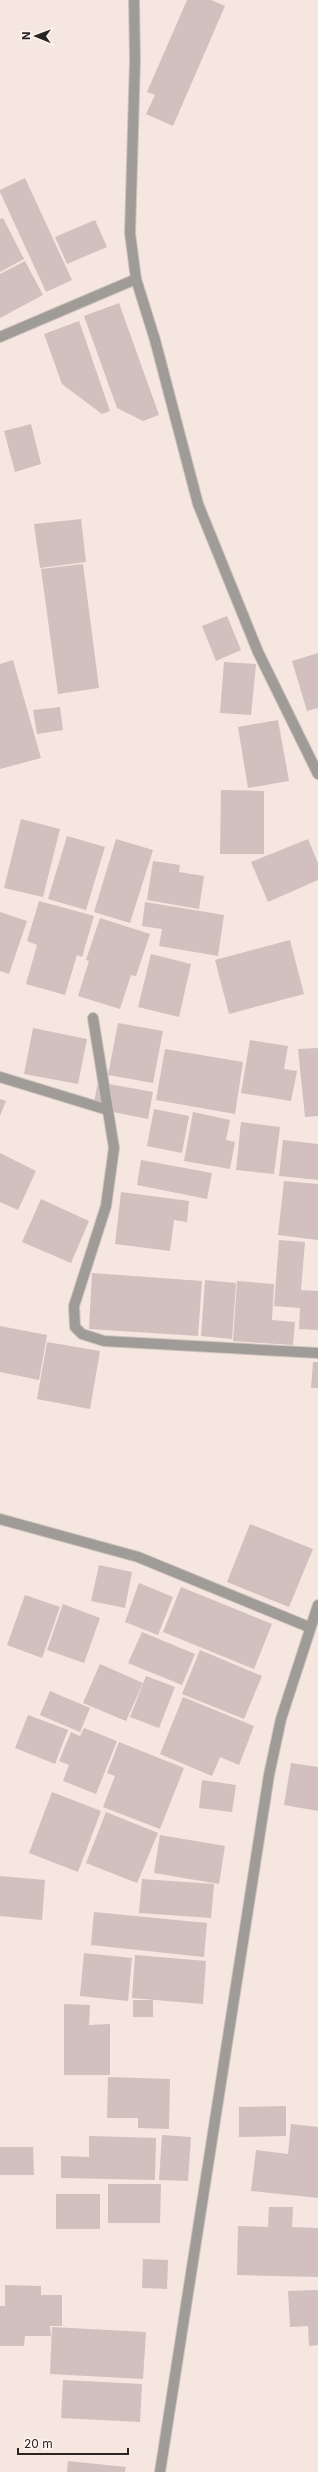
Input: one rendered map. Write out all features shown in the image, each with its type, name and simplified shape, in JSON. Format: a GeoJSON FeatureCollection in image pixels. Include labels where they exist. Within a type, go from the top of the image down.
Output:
{"type":"FeatureCollection","features":[{"type":"Feature","properties":{"kind":"street"},"geometry":{"type":"LineString","coordinates":[[134,0],[135,60],[130,234],[136,279],[155,340],[198,504],[258,652],[318,774]]}},
{"type":"Feature","properties":{"kind":"street"},"geometry":{"type":"LineString","coordinates":[[0,337],[136,279]]}},
{"type":"Feature","properties":{"kind":"street"},"geometry":{"type":"LineString","coordinates":[[93,1018],[114,1148],[106,1206],[74,1306],[76,1327],[82,1334],[104,1341],[318,1353]]}},
{"type":"Feature","properties":{"kind":"street"},"geometry":{"type":"LineString","coordinates":[[0,1077],[108,1110]]}},
{"type":"Feature","properties":{"kind":"street"},"geometry":{"type":"LineString","coordinates":[[0,1519],[138,1557],[309,1627]]}},
{"type":"Feature","properties":{"kind":"street"},"geometry":{"type":"LineString","coordinates":[[160,2472],[269,1775],[281,1719],[309,1627],[318,1605]]}},
{"type":"Feature","properties":{"kind":"building"},"geometry":{"type":"Polygon","coordinates":[[[187,0],[211,0],[225,6],[173,126],[146,114],[155,95],[147,92],[187,0]]]}},
{"type":"Feature","properties":{"kind":"building"},"geometry":{"type":"Polygon","coordinates":[[[25,178],[72,280],[46,292],[0,192],[0,190],[25,178]]]}},
{"type":"Feature","properties":{"kind":"building"},"geometry":{"type":"Polygon","coordinates":[[[3,218],[24,259],[0,272],[0,219],[3,218]]]}},
{"type":"Feature","properties":{"kind":"building"},"geometry":{"type":"Polygon","coordinates":[[[95,220],[107,247],[67,264],[55,237],[95,220]]]}},
{"type":"Feature","properties":{"kind":"building"},"geometry":{"type":"Polygon","coordinates":[[[25,261],[43,295],[0,318],[0,274],[25,261]]]}},
{"type":"Feature","properties":{"kind":"building"},"geometry":{"type":"Polygon","coordinates":[[[119,303],[159,415],[143,421],[117,408],[84,316],[119,303]]]}},
{"type":"Feature","properties":{"kind":"building"},"geometry":{"type":"Polygon","coordinates":[[[79,321],[110,411],[102,414],[62,384],[44,334],[79,321]]]}},
{"type":"Feature","properties":{"kind":"building"},"geometry":{"type":"Polygon","coordinates":[[[31,424],[41,464],[15,472],[4,431],[31,424]]]}},
{"type":"Feature","properties":{"kind":"building"},"geometry":{"type":"Polygon","coordinates":[[[81,519],[86,562],[40,568],[34,524],[81,519]]]}},
{"type":"Feature","properties":{"kind":"building"},"geometry":{"type":"Polygon","coordinates":[[[83,564],[99,688],[58,694],[41,569],[83,564]]]}},
{"type":"Feature","properties":{"kind":"building"},"geometry":{"type":"Polygon","coordinates":[[[227,616],[241,650],[216,661],[202,626],[227,616]]]}},
{"type":"Feature","properties":{"kind":"building"},"geometry":{"type":"Polygon","coordinates":[[[318,653],[318,708],[307,711],[292,661],[318,653]]]}},
{"type":"Feature","properties":{"kind":"building"},"geometry":{"type":"Polygon","coordinates":[[[13,660],[41,758],[0,769],[0,664],[13,660]]]}},
{"type":"Feature","properties":{"kind":"building"},"geometry":{"type":"Polygon","coordinates":[[[224,662],[256,664],[251,715],[220,713],[224,662]]]}},
{"type":"Feature","properties":{"kind":"building"},"geometry":{"type":"Polygon","coordinates":[[[60,707],[63,730],[37,734],[33,710],[60,707]]]}},
{"type":"Feature","properties":{"kind":"building"},"geometry":{"type":"Polygon","coordinates":[[[278,720],[289,781],[248,788],[238,727],[278,720]]]}},
{"type":"Feature","properties":{"kind":"building"},"geometry":{"type":"Polygon","coordinates":[[[221,790],[264,791],[264,854],[220,854],[221,790]]]}},
{"type":"Feature","properties":{"kind":"building"},"geometry":{"type":"Polygon","coordinates":[[[21,819],[60,829],[43,897],[4,888],[21,819]]]}},
{"type":"Feature","properties":{"kind":"building"},"geometry":{"type":"Polygon","coordinates":[[[67,836],[105,847],[86,910],[48,899],[67,836]]]}},
{"type":"Feature","properties":{"kind":"building"},"geometry":{"type":"Polygon","coordinates":[[[116,839],[153,850],[130,923],[94,912],[116,839]]]}},
{"type":"Feature","properties":{"kind":"building"},"geometry":{"type":"Polygon","coordinates":[[[308,839],[318,863],[318,880],[268,902],[251,862],[308,839]]]}},
{"type":"Feature","properties":{"kind":"building"},"geometry":{"type":"Polygon","coordinates":[[[153,861],[180,865],[179,872],[204,876],[199,909],[147,900],[153,861]]]}},
{"type":"Feature","properties":{"kind":"building"},"geometry":{"type":"Polygon","coordinates":[[[39,901],[94,916],[82,957],[77,955],[65,995],[26,984],[37,945],[27,941],[39,901]]]}},
{"type":"Feature","properties":{"kind":"building"},"geometry":{"type":"Polygon","coordinates":[[[145,902],[224,915],[218,956],[159,946],[162,929],[142,926],[145,902]]]}},
{"type":"Feature","properties":{"kind":"building"},"geometry":{"type":"Polygon","coordinates":[[[0,912],[27,921],[9,974],[0,971],[0,912]]]}},
{"type":"Feature","properties":{"kind":"building"},"geometry":{"type":"Polygon","coordinates":[[[100,918],[150,934],[136,976],[131,975],[120,1009],[78,996],[89,961],[86,960],[100,918]]]}},
{"type":"Feature","properties":{"kind":"building"},"geometry":{"type":"Polygon","coordinates":[[[290,940],[304,994],[229,1014],[215,960],[290,940]]]}},
{"type":"Feature","properties":{"kind":"building"},"geometry":{"type":"Polygon","coordinates":[[[151,954],[191,964],[179,1017],[138,1007],[151,954]]]}},
{"type":"Feature","properties":{"kind":"building"},"geometry":{"type":"Polygon","coordinates":[[[118,1023],[163,1031],[153,1083],[108,1075],[118,1023]]]}},
{"type":"Feature","properties":{"kind":"building"},"geometry":{"type":"Polygon","coordinates":[[[33,1028],[87,1039],[78,1084],[24,1074],[33,1028]]]}},
{"type":"Feature","properties":{"kind":"building"},"geometry":{"type":"Polygon","coordinates":[[[250,1040],[288,1046],[284,1069],[297,1071],[291,1101],[241,1093],[250,1040]]]}},
{"type":"Feature","properties":{"kind":"building"},"geometry":{"type":"Polygon","coordinates":[[[318,1048],[318,1116],[305,1117],[298,1049],[318,1048]]]}},
{"type":"Feature","properties":{"kind":"building"},"geometry":{"type":"Polygon","coordinates":[[[165,1049],[243,1062],[235,1114],[156,1100],[165,1049]]]}},
{"type":"Feature","properties":{"kind":"building"},"geometry":{"type":"Polygon","coordinates":[[[98,1082],[153,1092],[148,1119],[93,1108],[98,1082]]]}},
{"type":"Feature","properties":{"kind":"building"},"geometry":{"type":"Polygon","coordinates":[[[0,1099],[6,1101],[0,1116],[0,1099]]]}},
{"type":"Feature","properties":{"kind":"building"},"geometry":{"type":"Polygon","coordinates":[[[154,1109],[189,1116],[182,1153],[147,1146],[154,1109]]]}},
{"type":"Feature","properties":{"kind":"building"},"geometry":{"type":"Polygon","coordinates":[[[193,1112],[230,1120],[226,1140],[235,1142],[230,1169],[184,1161],[193,1112]]]}},
{"type":"Feature","properties":{"kind":"building"},"geometry":{"type":"Polygon","coordinates":[[[241,1122],[280,1127],[274,1174],[236,1170],[241,1122]]]}},
{"type":"Feature","properties":{"kind":"building"},"geometry":{"type":"Polygon","coordinates":[[[283,1140],[318,1144],[318,1180],[279,1176],[283,1140]]]}},
{"type":"Feature","properties":{"kind":"building"},"geometry":{"type":"Polygon","coordinates":[[[0,1153],[36,1171],[18,1210],[0,1202],[0,1153]]]}},
{"type":"Feature","properties":{"kind":"building"},"geometry":{"type":"Polygon","coordinates":[[[141,1160],[212,1173],[207,1199],[137,1185],[141,1160]]]}},
{"type":"Feature","properties":{"kind":"building"},"geometry":{"type":"Polygon","coordinates":[[[284,1181],[318,1184],[318,1240],[278,1235],[284,1181]]]}},
{"type":"Feature","properties":{"kind":"building"},"geometry":{"type":"Polygon","coordinates":[[[121,1192],[189,1201],[187,1222],[174,1220],[170,1251],[115,1244],[121,1192]]]}},
{"type":"Feature","properties":{"kind":"building"},"geometry":{"type":"Polygon","coordinates":[[[41,1199],[89,1221],[71,1263],[22,1242],[41,1199]]]}},
{"type":"Feature","properties":{"kind":"building"},"geometry":{"type":"Polygon","coordinates":[[[279,1240],[305,1242],[301,1290],[318,1291],[318,1330],[299,1329],[300,1308],[274,1306],[279,1240]]]}},
{"type":"Feature","properties":{"kind":"building"},"geometry":{"type":"Polygon","coordinates":[[[92,1273],[202,1281],[198,1336],[89,1329],[92,1273]]]}},
{"type":"Feature","properties":{"kind":"building"},"geometry":{"type":"Polygon","coordinates":[[[205,1280],[236,1283],[232,1339],[201,1336],[205,1280]]]}},
{"type":"Feature","properties":{"kind":"building"},"geometry":{"type":"Polygon","coordinates":[[[237,1281],[274,1284],[272,1320],[295,1322],[293,1345],[233,1341],[237,1281]]]}},
{"type":"Feature","properties":{"kind":"building"},"geometry":{"type":"Polygon","coordinates":[[[0,1326],[47,1335],[39,1380],[0,1372],[0,1326]]]}},
{"type":"Feature","properties":{"kind":"building"},"geometry":{"type":"Polygon","coordinates":[[[47,1342],[100,1351],[90,1409],[37,1399],[47,1342]]]}},
{"type":"Feature","properties":{"kind":"building"},"geometry":{"type":"Polygon","coordinates":[[[313,1362],[318,1362],[318,1388],[311,1388],[313,1362]]]}},
{"type":"Feature","properties":{"kind":"building"},"geometry":{"type":"Polygon","coordinates":[[[250,1524],[313,1549],[289,1607],[227,1582],[250,1524]]]}},
{"type":"Feature","properties":{"kind":"building"},"geometry":{"type":"Polygon","coordinates":[[[99,1565],[132,1572],[125,1608],[91,1601],[99,1565]]]}},
{"type":"Feature","properties":{"kind":"building"},"geometry":{"type":"Polygon","coordinates":[[[139,1583],[173,1597],[158,1635],[125,1622],[139,1583]]]}},
{"type":"Feature","properties":{"kind":"building"},"geometry":{"type":"Polygon","coordinates":[[[181,1587],[272,1624],[254,1669],[163,1632],[181,1587]]]}},
{"type":"Feature","properties":{"kind":"building"},"geometry":{"type":"Polygon","coordinates":[[[25,1595],[60,1607],[42,1658],[7,1645],[25,1595]]]}},
{"type":"Feature","properties":{"kind":"building"},"geometry":{"type":"Polygon","coordinates":[[[63,1604],[100,1618],[84,1663],[47,1650],[63,1604]]]}},
{"type":"Feature","properties":{"kind":"building"},"geometry":{"type":"Polygon","coordinates":[[[142,1632],[195,1654],[182,1685],[128,1663],[142,1632]]]}},
{"type":"Feature","properties":{"kind":"building"},"geometry":{"type":"Polygon","coordinates":[[[200,1650],[262,1676],[244,1719],[182,1694],[200,1650]]]}},
{"type":"Feature","properties":{"kind":"building"},"geometry":{"type":"Polygon","coordinates":[[[100,1664],[143,1683],[126,1721],[83,1703],[100,1664]]]}},
{"type":"Feature","properties":{"kind":"building"},"geometry":{"type":"Polygon","coordinates":[[[146,1676],[175,1687],[159,1728],[130,1717],[146,1676]]]}},
{"type":"Feature","properties":{"kind":"building"},"geometry":{"type":"Polygon","coordinates":[[[50,1691],[90,1708],[80,1732],[40,1715],[50,1691]]]}},
{"type":"Feature","properties":{"kind":"building"},"geometry":{"type":"Polygon","coordinates":[[[183,1697],[254,1726],[239,1765],[220,1757],[212,1776],[160,1754],[183,1697]]]}},
{"type":"Feature","properties":{"kind":"building"},"geometry":{"type":"Polygon","coordinates":[[[28,1715],[68,1730],[55,1764],[15,1748],[28,1715]]]}},
{"type":"Feature","properties":{"kind":"building"},"geometry":{"type":"Polygon","coordinates":[[[84,1728],[117,1741],[96,1794],[63,1781],[69,1765],[59,1761],[71,1732],[80,1736],[84,1728]]]}},
{"type":"Feature","properties":{"kind":"building"},"geometry":{"type":"Polygon","coordinates":[[[119,1742],[184,1768],[160,1829],[103,1807],[115,1776],[107,1773],[119,1742]]]}},
{"type":"Feature","properties":{"kind":"building"},"geometry":{"type":"Polygon","coordinates":[[[291,1763],[318,1767],[318,1811],[284,1805],[291,1763]]]}},
{"type":"Feature","properties":{"kind":"building"},"geometry":{"type":"Polygon","coordinates":[[[202,1780],[236,1785],[232,1812],[199,1808],[202,1780]]]}},
{"type":"Feature","properties":{"kind":"building"},"geometry":{"type":"Polygon","coordinates":[[[52,1792],[101,1811],[78,1872],[29,1853],[52,1792]]]}},
{"type":"Feature","properties":{"kind":"building"},"geometry":{"type":"Polygon","coordinates":[[[106,1812],[158,1833],[137,1883],[86,1863],[106,1812]]]}},
{"type":"Feature","properties":{"kind":"building"},"geometry":{"type":"Polygon","coordinates":[[[160,1835],[225,1846],[219,1884],[154,1873],[160,1835]]]}},
{"type":"Feature","properties":{"kind":"building"},"geometry":{"type":"Polygon","coordinates":[[[0,1876],[45,1880],[42,1920],[0,1916],[0,1876]]]}},
{"type":"Feature","properties":{"kind":"building"},"geometry":{"type":"Polygon","coordinates":[[[142,1879],[214,1884],[211,1918],[139,1913],[142,1879]]]}},
{"type":"Feature","properties":{"kind":"building"},"geometry":{"type":"Polygon","coordinates":[[[94,1912],[207,1923],[204,1957],[91,1945],[94,1912]]]}},
{"type":"Feature","properties":{"kind":"building"},"geometry":{"type":"Polygon","coordinates":[[[84,1953],[132,1958],[128,2001],[80,1996],[84,1953]]]}},
{"type":"Feature","properties":{"kind":"building"},"geometry":{"type":"Polygon","coordinates":[[[135,1955],[206,1961],[203,2004],[132,1998],[135,1955]]]}},
{"type":"Feature","properties":{"kind":"building"},"geometry":{"type":"Polygon","coordinates":[[[133,2000],[153,2000],[153,2017],[133,2017],[133,2000]]]}},
{"type":"Feature","properties":{"kind":"building"},"geometry":{"type":"Polygon","coordinates":[[[64,2004],[90,2005],[89,2025],[110,2024],[110,2075],[64,2075],[64,2004]]]}},
{"type":"Feature","properties":{"kind":"building"},"geometry":{"type":"Polygon","coordinates":[[[108,2077],[170,2079],[169,2129],[138,2128],[138,2118],[107,2118],[108,2077]]]}},
{"type":"Feature","properties":{"kind":"building"},"geometry":{"type":"Polygon","coordinates":[[[286,2106],[286,2136],[239,2137],[239,2107],[286,2106]]]}},
{"type":"Feature","properties":{"kind":"building"},"geometry":{"type":"Polygon","coordinates":[[[291,2124],[318,2127],[318,2198],[251,2191],[256,2150],[288,2154],[291,2124]]]}},
{"type":"Feature","properties":{"kind":"building"},"geometry":{"type":"Polygon","coordinates":[[[162,2135],[191,2137],[188,2181],[159,2180],[162,2135]]]}},
{"type":"Feature","properties":{"kind":"building"},"geometry":{"type":"Polygon","coordinates":[[[89,2136],[156,2138],[155,2180],[61,2178],[61,2156],[89,2157],[89,2136]]]}},
{"type":"Feature","properties":{"kind":"building"},"geometry":{"type":"Polygon","coordinates":[[[0,2147],[33,2147],[34,2175],[0,2175],[0,2147]]]}},
{"type":"Feature","properties":{"kind":"building"},"geometry":{"type":"Polygon","coordinates":[[[108,2184],[161,2184],[160,2223],[108,2223],[108,2184]]]}},
{"type":"Feature","properties":{"kind":"building"},"geometry":{"type":"Polygon","coordinates":[[[56,2194],[100,2194],[100,2229],[56,2229],[56,2194]]]}},
{"type":"Feature","properties":{"kind":"building"},"geometry":{"type":"Polygon","coordinates":[[[269,2207],[293,2207],[292,2227],[318,2228],[318,2277],[237,2275],[238,2226],[268,2227],[269,2207]]]}},
{"type":"Feature","properties":{"kind":"building"},"geometry":{"type":"Polygon","coordinates":[[[143,2259],[168,2260],[167,2289],[142,2288],[143,2259]]]}},
{"type":"Feature","properties":{"kind":"building"},"geometry":{"type":"Polygon","coordinates":[[[5,2285],[41,2286],[41,2295],[62,2295],[62,2326],[50,2326],[51,2336],[25,2336],[24,2346],[0,2346],[0,2306],[5,2306],[5,2285]]]}},
{"type":"Feature","properties":{"kind":"building"},"geometry":{"type":"Polygon","coordinates":[[[318,2290],[318,2345],[309,2346],[308,2326],[290,2327],[288,2291],[318,2290]]]}},
{"type":"Feature","properties":{"kind":"building"},"geometry":{"type":"Polygon","coordinates":[[[52,2327],[146,2332],[143,2379],[50,2374],[52,2327]]]}},
{"type":"Feature","properties":{"kind":"building"},"geometry":{"type":"Polygon","coordinates":[[[63,2380],[142,2384],[140,2422],[61,2418],[63,2380]]]}},
{"type":"Feature","properties":{"kind":"building"},"geometry":{"type":"Polygon","coordinates":[[[68,2461],[126,2467],[125,2472],[67,2472],[68,2461]]]}}]}
